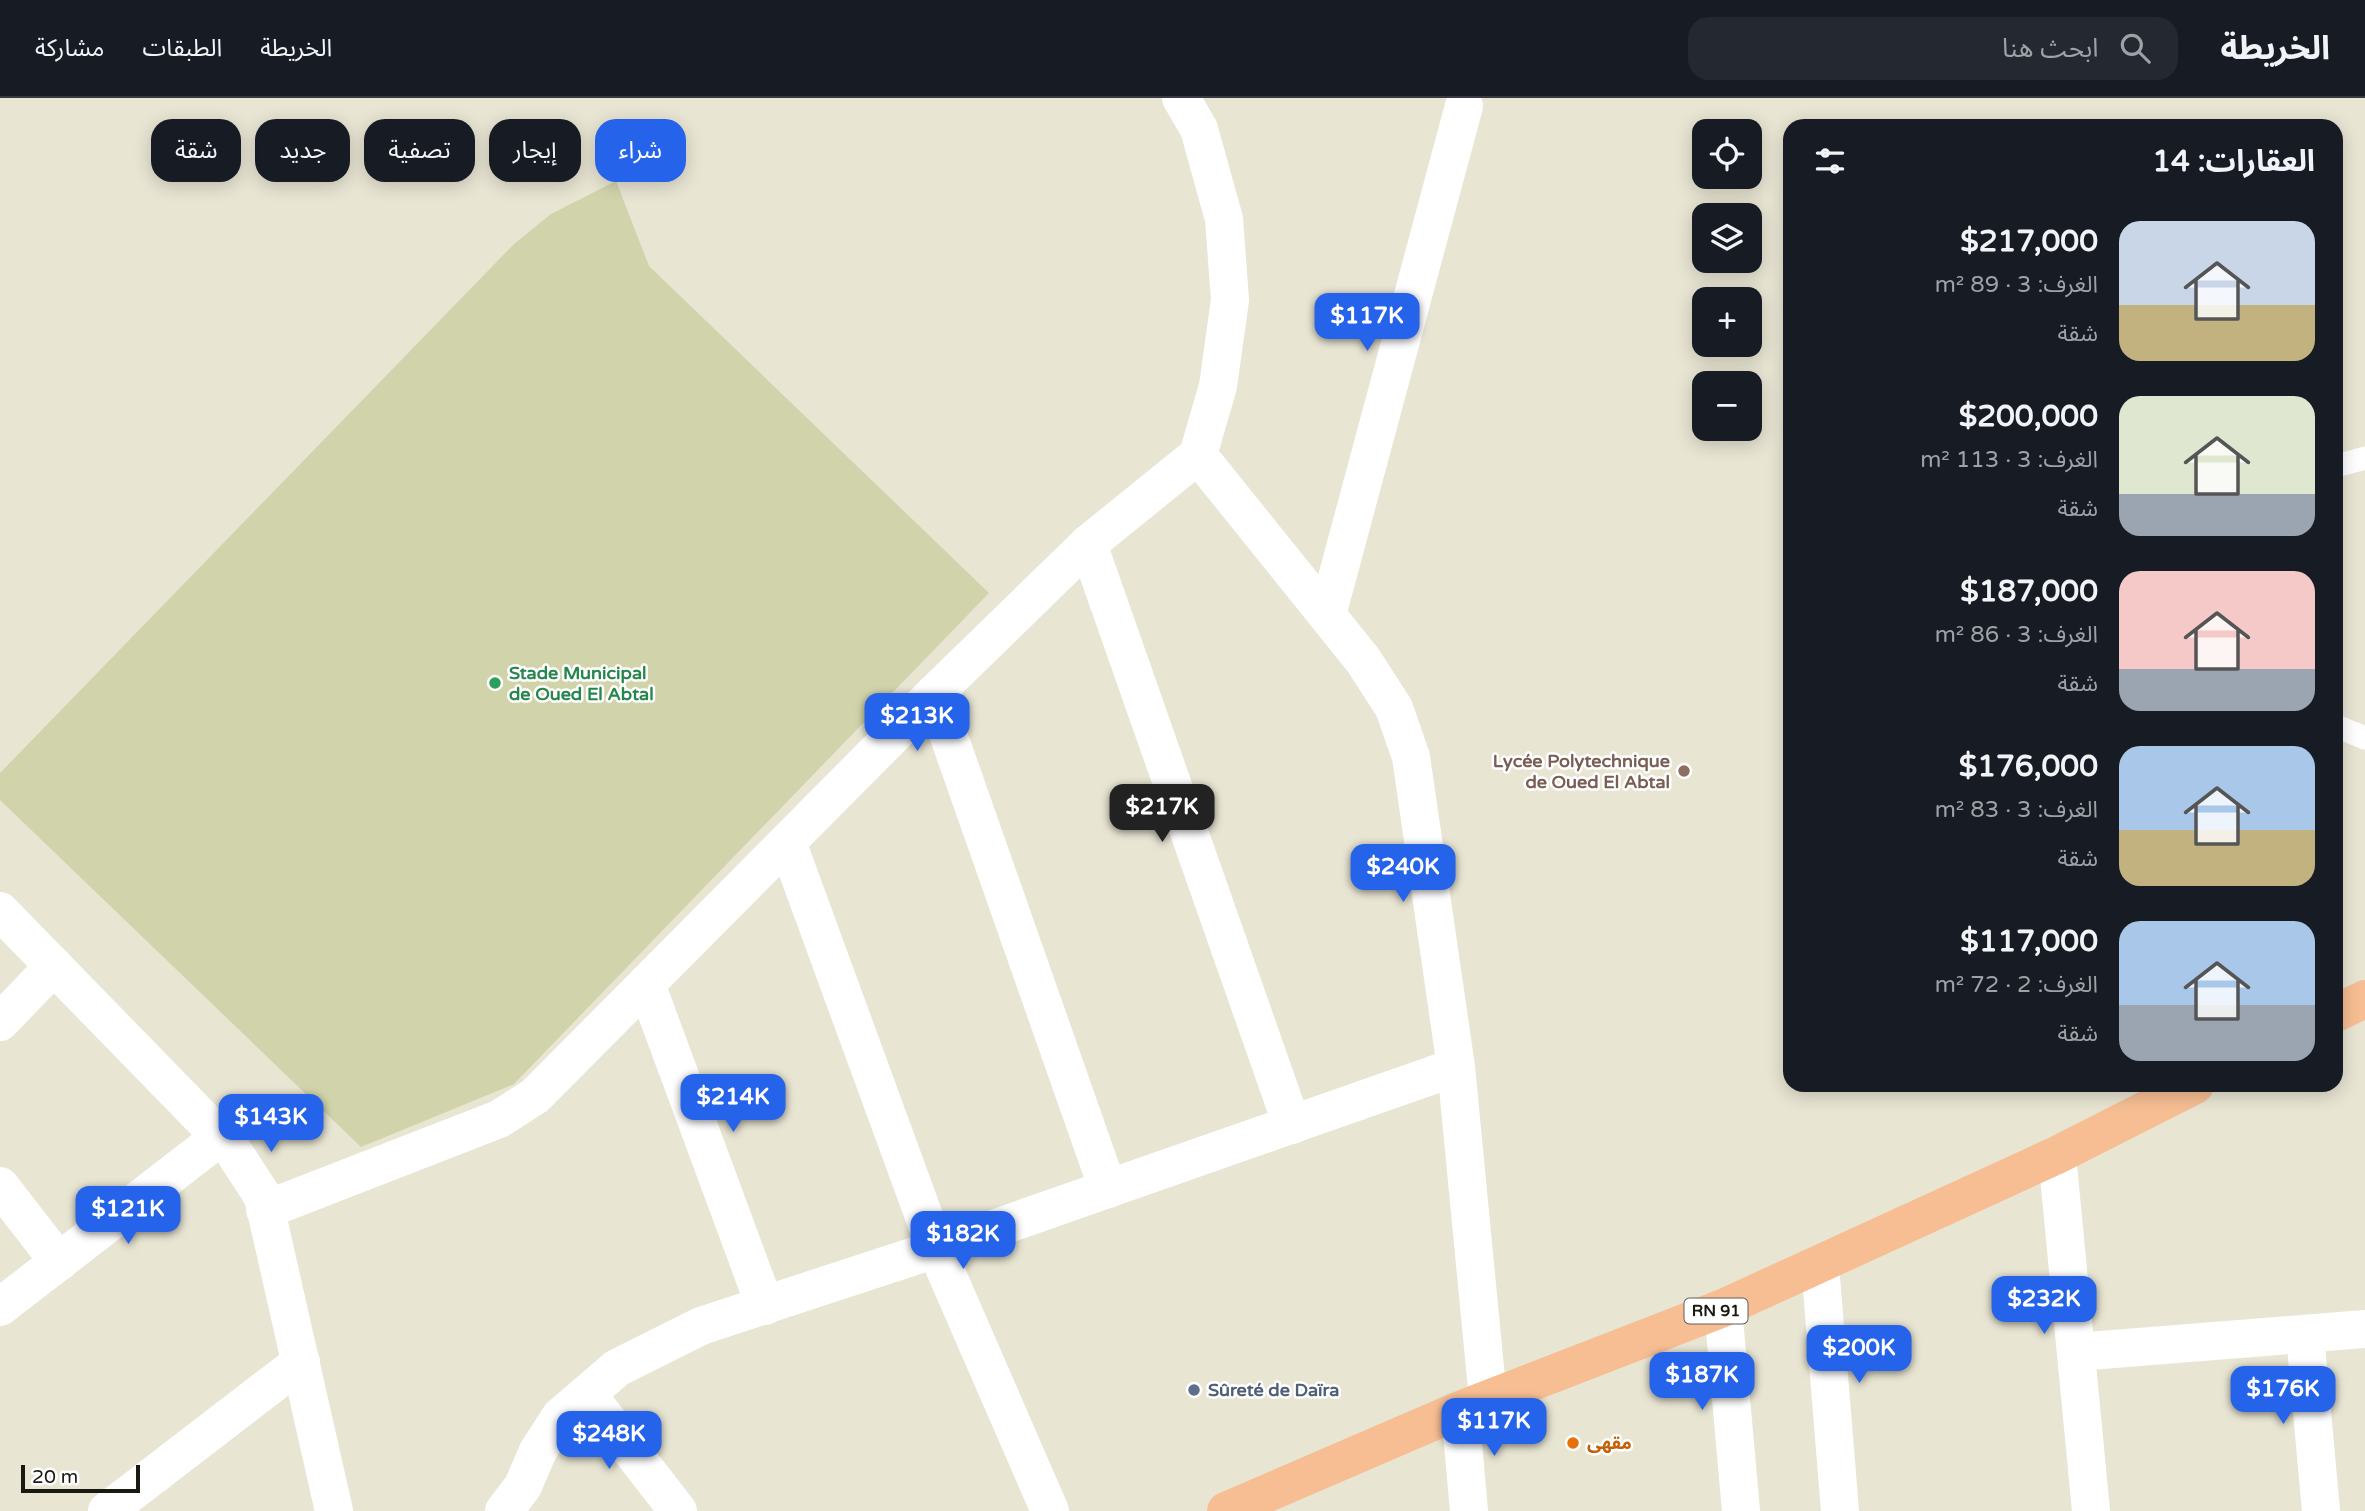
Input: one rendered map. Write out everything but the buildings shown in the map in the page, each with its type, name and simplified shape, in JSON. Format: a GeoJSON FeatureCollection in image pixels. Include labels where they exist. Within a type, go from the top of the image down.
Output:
{"type":"FeatureCollection","features":[{"type":"Feature","properties":{"kind":"main road"},"geometry":{"type":"LineString","coordinates":[[2343,1010],[2365,999]]}},
{"type":"Feature","properties":{"kind":"main road","name":"RN 91"},"geometry":{"type":"LineString","coordinates":[[1226,1511],[1474,1405],[1723,1308],[2057,1155],[2181,1092]]}},
{"type":"Feature","properties":{"kind":"street"},"geometry":{"type":"LineString","coordinates":[[265,1210],[499,1119],[535,1096],[934,694],[1088,544],[1198,455],[1218,386],[1230,300],[1224,219],[1199,129],[1181,98]]}},
{"type":"Feature","properties":{"kind":"street"},"geometry":{"type":"LineString","coordinates":[[1327,615],[1464,106]]}},
{"type":"Feature","properties":{"kind":"street"},"geometry":{"type":"LineString","coordinates":[[1198,455],[1363,660],[1394,708],[1411,757],[1456,1067],[1474,1405],[1469,1511]]}},
{"type":"Feature","properties":{"kind":"street"},"geometry":{"type":"LineString","coordinates":[[1088,544],[1292,1125]]}},
{"type":"Feature","properties":{"kind":"street"},"geometry":{"type":"LineString","coordinates":[[934,694],[1108,1189]]}},
{"type":"Feature","properties":{"kind":"street"},"geometry":{"type":"LineString","coordinates":[[787,842],[936,1249],[1050,1511]]}},
{"type":"Feature","properties":{"kind":"street"},"geometry":{"type":"LineString","coordinates":[[0,911],[232,1149],[263,1197],[334,1511]]}},
{"type":"Feature","properties":{"kind":"street"},"geometry":{"type":"LineString","coordinates":[[0,1022],[54,967]]}},
{"type":"Feature","properties":{"kind":"street"},"geometry":{"type":"LineString","coordinates":[[646,984],[765,1306]]}},
{"type":"Feature","properties":{"kind":"street"},"geometry":{"type":"LineString","coordinates":[[504,1511],[523,1486],[537,1451],[560,1417],[617,1368],[701,1326],[936,1249],[1456,1067]]}},
{"type":"Feature","properties":{"kind":"street"},"geometry":{"type":"LineString","coordinates":[[0,1307],[220,1137]]}},
{"type":"Feature","properties":{"kind":"street"},"geometry":{"type":"LineString","coordinates":[[2057,1155],[2091,1511]]}},
{"type":"Feature","properties":{"kind":"street"},"geometry":{"type":"LineString","coordinates":[[0,1186],[59,1262]]}},
{"type":"Feature","properties":{"kind":"street"},"geometry":{"type":"LineString","coordinates":[[1820,1265],[1840,1511]]}},
{"type":"Feature","properties":{"kind":"street"},"geometry":{"type":"LineString","coordinates":[[1723,1308],[1741,1511]]}},
{"type":"Feature","properties":{"kind":"street"},"geometry":{"type":"LineString","coordinates":[[2076,1352],[2365,1329]]}},
{"type":"Feature","properties":{"kind":"street"},"geometry":{"type":"LineString","coordinates":[[2305,1335],[2321,1511]]}},
{"type":"Feature","properties":{"kind":"street"},"geometry":{"type":"LineString","coordinates":[[107,1511],[301,1362]]}},
{"type":"Feature","properties":{"kind":"street"},"geometry":{"type":"LineString","coordinates":[[587,1394],[678,1511]]}},
{"type":"Feature","properties":{"kind":"lane"},"geometry":{"type":"LineString","coordinates":[[2343,464],[2365,458]]}},
{"type":"Feature","properties":{"kind":"lane"},"geometry":{"type":"LineString","coordinates":[[2343,729],[2365,738]]}},
{"type":"Feature","properties":{"kind":"green space","name":"Stade Municipal de Oued El Abtal"},"geometry":{"type":"Polygon","coordinates":[[[616,182],[649,266],[989,593],[514,1084],[361,1147],[0,800],[0,773],[514,244],[551,214],[616,182]]]}},
{"type":"Feature","properties":{"kind":"place","name":"Stade Municipal de Oued El Abtal"},"geometry":{"type":"Point","coordinates":[495,683]}},
{"type":"Feature","properties":{"kind":"place","name":"Lycée Polytechnique de Oued El Abtal"},"geometry":{"type":"Point","coordinates":[1684,771]}},
{"type":"Feature","properties":{"kind":"place","name":"Sûreté de Daïra"},"geometry":{"type":"Point","coordinates":[1194,1390]}},
{"type":"Feature","properties":{"kind":"place","name":"مقهى"},"geometry":{"type":"Point","coordinates":[1573,1443]}}]}
